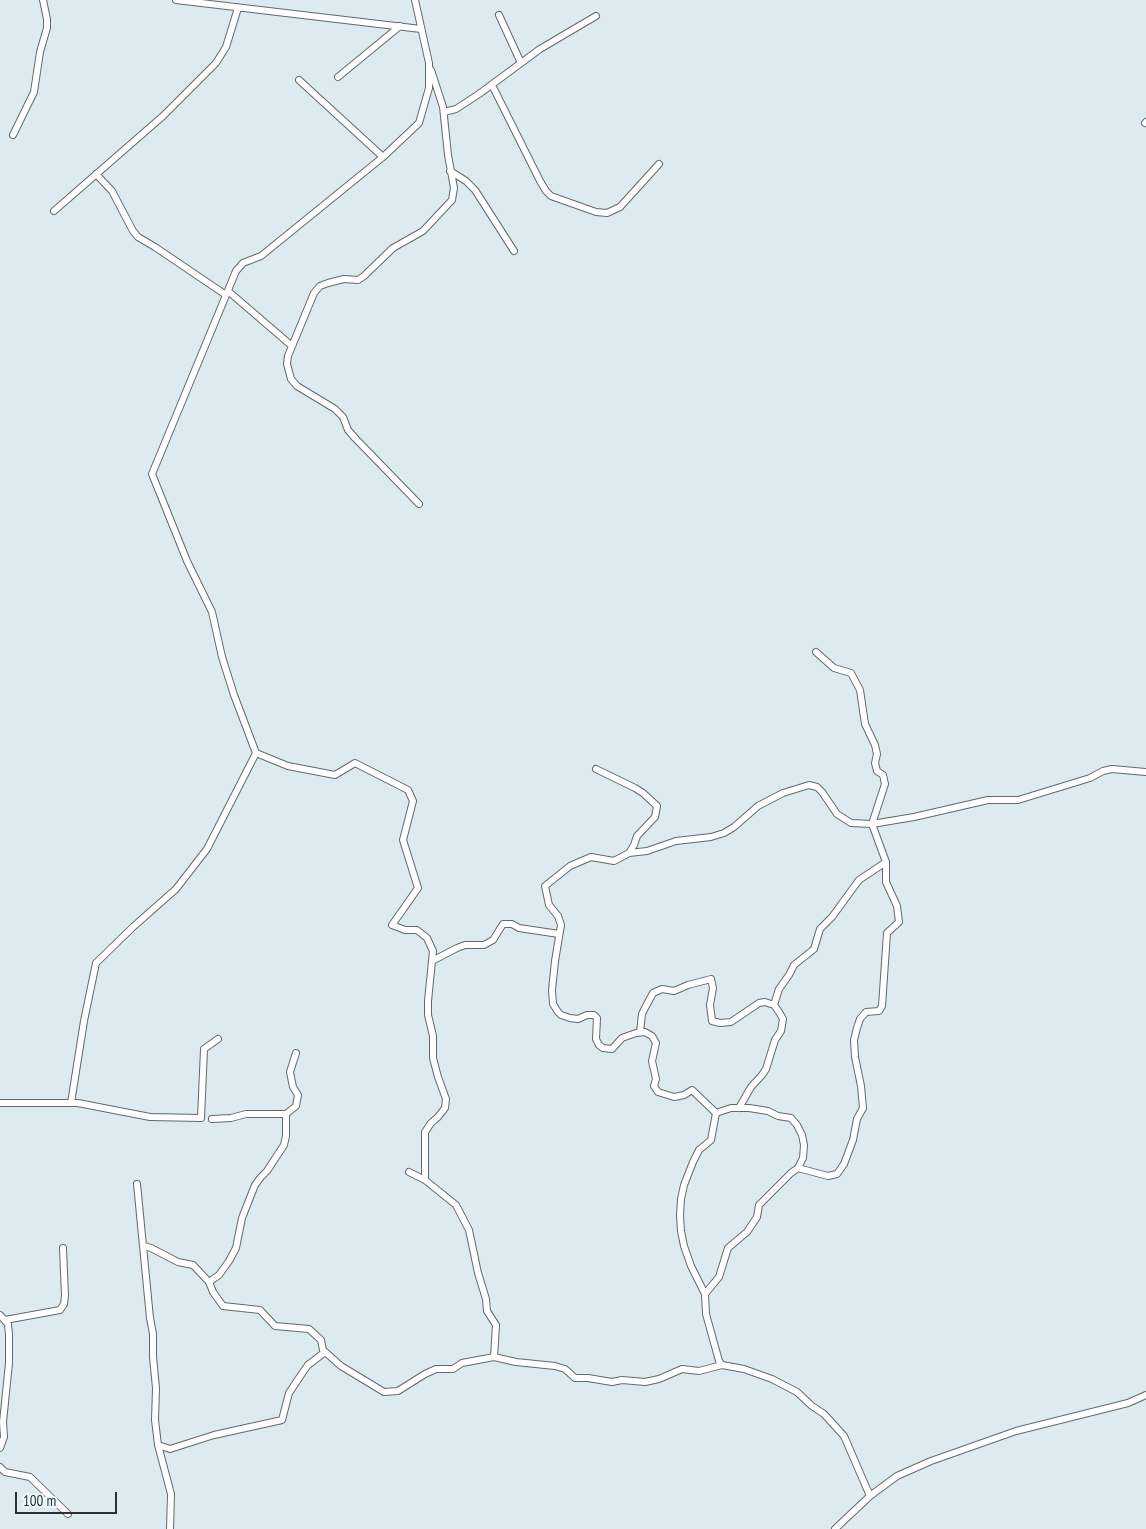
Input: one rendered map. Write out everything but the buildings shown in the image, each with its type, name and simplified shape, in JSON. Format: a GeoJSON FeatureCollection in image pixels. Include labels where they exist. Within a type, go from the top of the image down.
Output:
{"type":"FeatureCollection","features":[{"type":"Feature","properties":{"kind":"street"},"geometry":{"type":"LineString","coordinates":[[13,135],[34,92],[40,52],[47,28],[43,0]]}},
{"type":"Feature","properties":{"kind":"street"},"geometry":{"type":"LineString","coordinates":[[176,0],[421,28]]}},
{"type":"Feature","properties":{"kind":"street"},"geometry":{"type":"LineString","coordinates":[[415,0],[429,63],[444,112],[450,171],[454,188],[452,200],[423,231],[393,248],[358,280],[344,279],[320,286],[314,293],[292,346],[287,364],[291,379],[297,386],[335,409],[344,417],[348,430],[419,504]]}},
{"type":"Feature","properties":{"kind":"street"},"geometry":{"type":"LineString","coordinates":[[54,211],[162,116],[216,63],[226,46],[238,8]]}},
{"type":"Feature","properties":{"kind":"street"},"geometry":{"type":"LineString","coordinates":[[499,15],[521,63]]}},
{"type":"Feature","properties":{"kind":"street"},"geometry":{"type":"LineString","coordinates":[[444,112],[456,109],[540,49],[596,16]]}},
{"type":"Feature","properties":{"kind":"street"},"geometry":{"type":"LineString","coordinates":[[338,77],[400,26]]}},
{"type":"Feature","properties":{"kind":"street"},"geometry":{"type":"LineString","coordinates":[[425,1180],[425,1132],[445,1108],[446,1099],[433,1058],[433,1036],[428,1015],[433,951],[431,944],[423,933],[417,930],[405,930],[392,925],[418,888],[403,840],[413,801],[408,790],[355,763],[335,775],[288,766],[256,753],[222,657],[212,612],[187,561],[152,474],[236,271],[243,263],[261,256],[383,157],[419,123],[429,88],[429,63]]}},
{"type":"Feature","properties":{"kind":"street"},"geometry":{"type":"LineString","coordinates":[[299,80],[383,157]]}},
{"type":"Feature","properties":{"kind":"street"},"geometry":{"type":"LineString","coordinates":[[492,85],[540,181],[551,196],[596,212],[607,213],[620,207],[659,164]]}},
{"type":"Feature","properties":{"kind":"street"},"geometry":{"type":"LineString","coordinates":[[450,171],[466,181],[475,190],[514,251]]}},
{"type":"Feature","properties":{"kind":"street"},"geometry":{"type":"LineString","coordinates":[[96,174],[112,190],[138,237],[227,293],[292,346]]}},
{"type":"Feature","properties":{"kind":"street"},"geometry":{"type":"LineString","coordinates":[[798,1168],[828,1176],[837,1174],[844,1164],[853,1140],[857,1119],[863,1108],[862,1086],[855,1057],[854,1040],[860,1019],[866,1012],[879,1010],[882,1006],[887,933],[899,922],[897,906],[886,882],[886,862],[872,824],[885,784],[882,775],[877,771],[876,745],[865,724],[860,690],[851,673],[834,668],[816,652]]}},
{"type":"Feature","properties":{"kind":"street"},"geometry":{"type":"LineString","coordinates":[[71,1103],[96,963],[176,889],[207,849],[256,753]]}},
{"type":"Feature","properties":{"kind":"street"},"geometry":{"type":"LineString","coordinates":[[596,769],[643,793],[657,806],[655,817],[636,836],[634,846],[629,853]]}},
{"type":"Feature","properties":{"kind":"street"},"geometry":{"type":"LineString","coordinates":[[716,1113],[692,1090],[684,1096],[674,1097],[658,1092],[654,1086],[656,1079],[652,1061],[656,1043],[652,1036],[645,1032],[640,1032],[622,1038],[612,1049],[603,1048],[596,1039],[597,1018],[594,1015],[587,1015],[578,1019],[570,1018],[561,1015],[553,1004],[552,990],[558,934],[561,924],[558,916],[548,905],[545,886],[570,866],[591,857],[614,861],[629,853],[647,851],[676,841],[711,837],[724,833],[734,827],[758,806],[783,793],[809,785],[817,787],[837,814],[852,823],[872,824],[914,817],[988,800],[1018,800],[1090,778],[1103,771],[1112,769],[1146,772]]}},
{"type":"Feature","properties":{"kind":"street"},"geometry":{"type":"LineString","coordinates":[[774,1005],[779,989],[794,965],[814,950],[820,929],[832,917],[859,880],[886,862]]}},
{"type":"Feature","properties":{"kind":"street"},"geometry":{"type":"LineString","coordinates":[[432,961],[457,948],[484,945],[493,940],[503,924],[512,924],[519,928],[558,934]]}},
{"type":"Feature","properties":{"kind":"street"},"geometry":{"type":"LineString","coordinates":[[640,1032],[642,1014],[653,993],[662,989],[674,991],[711,979],[713,988],[710,1005],[712,1021],[720,1023],[731,1022],[759,1003],[765,1002],[774,1005],[783,1019],[781,1030],[775,1040],[766,1069],[751,1088],[739,1108]]}},
{"type":"Feature","properties":{"kind":"street"},"geometry":{"type":"LineString","coordinates":[[0,1103],[71,1103],[150,1117],[201,1118],[204,1049],[218,1039]]}},
{"type":"Feature","properties":{"kind":"street"},"geometry":{"type":"LineString","coordinates":[[212,1119],[231,1118],[246,1114],[286,1114],[296,1106],[298,1095],[293,1086],[290,1072],[296,1052]]}},
{"type":"Feature","properties":{"kind":"street"},"geometry":{"type":"LineString","coordinates":[[705,1294],[719,1277],[728,1248],[747,1232],[757,1217],[759,1205],[798,1168],[803,1158],[804,1145],[802,1135],[791,1118],[778,1116],[768,1111],[739,1108],[731,1108],[716,1113]]}},
{"type":"Feature","properties":{"kind":"street"},"geometry":{"type":"LineString","coordinates":[[716,1113],[711,1140],[699,1150],[684,1185],[681,1199],[681,1231],[691,1266],[705,1294],[706,1314],[713,1344],[722,1365]]}},
{"type":"Feature","properties":{"kind":"street"},"geometry":{"type":"LineString","coordinates":[[209,1282],[219,1275],[229,1261],[236,1248],[242,1218],[255,1186],[284,1145],[286,1114]]}},
{"type":"Feature","properties":{"kind":"street"},"geometry":{"type":"LineString","coordinates":[[410,1172],[425,1180],[456,1205],[469,1230],[478,1273],[486,1298],[487,1311],[496,1325],[494,1357]]}},
{"type":"Feature","properties":{"kind":"street"},"geometry":{"type":"LineString","coordinates":[[137,1184],[153,1334],[156,1388],[155,1420],[158,1445],[171,1494],[170,1529]]}},
{"type":"Feature","properties":{"kind":"street"},"geometry":{"type":"LineString","coordinates":[[144,1246],[178,1262],[193,1265],[209,1282],[213,1292],[223,1306],[260,1310],[275,1326],[309,1329],[321,1340],[323,1350],[341,1366],[384,1392],[398,1391],[436,1369],[453,1369],[462,1362],[494,1357],[516,1362],[555,1366],[565,1369],[575,1378],[612,1382],[622,1380],[646,1382],[659,1379],[682,1369],[699,1370],[722,1365],[772,1379],[797,1392],[824,1414],[844,1436],[870,1496]]}},
{"type":"Feature","properties":{"kind":"street"},"geometry":{"type":"LineString","coordinates":[[0,1448],[4,1437],[3,1422],[9,1354],[8,1324],[3,1317],[60,1310],[64,1304],[65,1296],[63,1248]]}},
{"type":"Feature","properties":{"kind":"street"},"geometry":{"type":"LineString","coordinates":[[158,1445],[170,1449],[214,1435],[282,1420],[289,1393],[308,1365],[325,1352]]}},
{"type":"Feature","properties":{"kind":"street"},"geometry":{"type":"LineString","coordinates":[[835,1529],[870,1496],[898,1476],[931,1461],[1016,1431],[1128,1403],[1146,1395]]}},
{"type":"Feature","properties":{"kind":"street"},"geometry":{"type":"LineString","coordinates":[[0,1468],[5,1472],[30,1477],[68,1514]]}}]}
